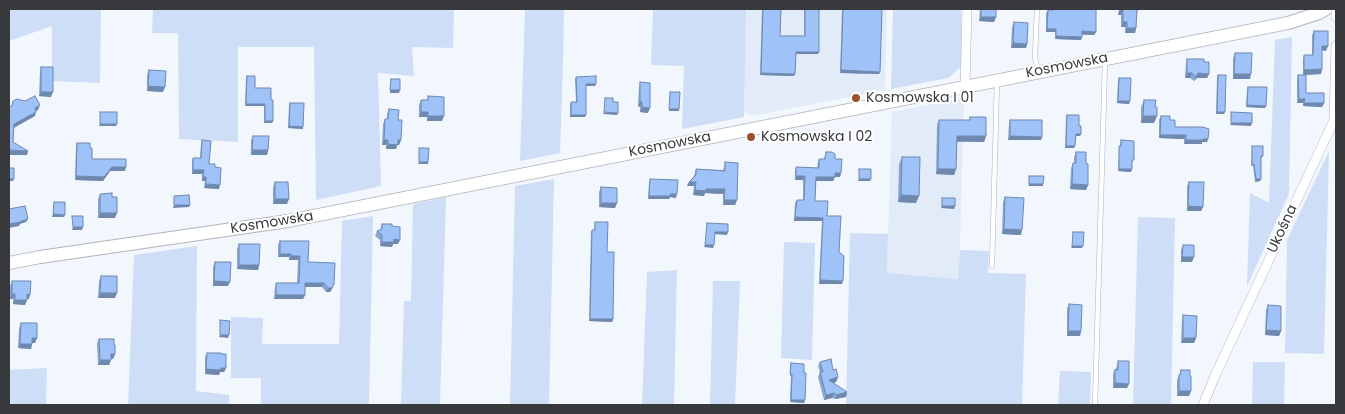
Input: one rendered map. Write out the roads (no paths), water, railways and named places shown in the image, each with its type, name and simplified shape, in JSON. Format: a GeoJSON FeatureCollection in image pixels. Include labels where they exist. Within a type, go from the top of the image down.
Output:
{"type":"FeatureCollection","features":[{"type":"Feature","properties":{"kind":"street"},"geometry":{"type":"LineString","coordinates":[[965,87],[967,9]]}},
{"type":"Feature","properties":{"kind":"street","name":"Kosmowska"},"geometry":{"type":"LineString","coordinates":[[9,263],[288,221],[1288,23],[1326,9]]}},
{"type":"Feature","properties":{"kind":"street"},"geometry":{"type":"LineString","coordinates":[[1336,9],[1336,17]]}},
{"type":"Feature","properties":{"kind":"street","name":"Ukośna"},"geometry":{"type":"LineString","coordinates":[[1203,405],[1334,120],[1336,46]]}},
{"type":"Feature","properties":{"kind":"lane"},"geometry":{"type":"LineString","coordinates":[[1037,9],[1036,57],[1038,72]]}},
{"type":"Feature","properties":{"kind":"lane"},"geometry":{"type":"LineString","coordinates":[[1095,405],[1105,59]]}},
{"type":"Feature","properties":{"kind":"lane"},"geometry":{"type":"LineString","coordinates":[[992,266],[997,80]]}},
{"type":"Feature","properties":{"kind":"place","name":"Kosmowska I 01"},"geometry":{"type":"Point","coordinates":[856,98]}},
{"type":"Feature","properties":{"kind":"place","name":"Kosmowska I 02"},"geometry":{"type":"Point","coordinates":[751,137]}}]}
